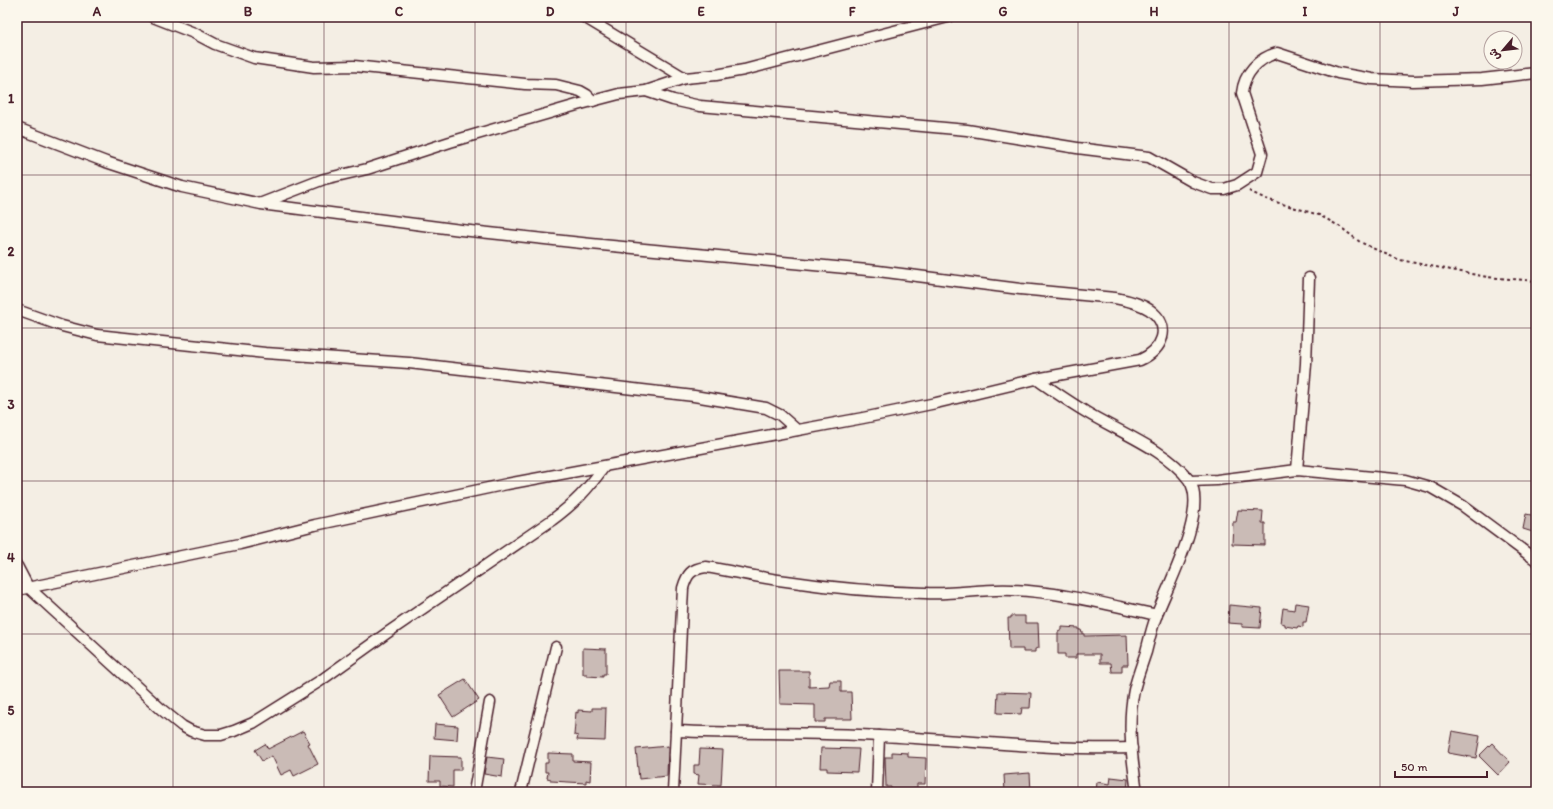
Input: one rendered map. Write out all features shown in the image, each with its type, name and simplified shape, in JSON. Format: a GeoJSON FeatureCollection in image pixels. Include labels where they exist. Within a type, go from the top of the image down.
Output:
{"type":"FeatureCollection","features":[{"type":"Feature","properties":{"kind":"street"},"geometry":{"type":"LineString","coordinates":[[154,17],[194,33],[216,44],[254,58],[314,67],[354,66],[556,86],[580,91],[593,101]]}},
{"type":"Feature","properties":{"kind":"street"},"geometry":{"type":"LineString","coordinates":[[584,17],[685,78]]}},
{"type":"Feature","properties":{"kind":"street"},"geometry":{"type":"LineString","coordinates":[[261,204],[324,179],[367,169],[450,142],[593,101],[619,94],[646,91],[685,78],[744,70],[948,17]]}},
{"type":"Feature","properties":{"kind":"street"},"geometry":{"type":"LineString","coordinates":[[646,91],[673,100],[700,106],[967,130],[1077,148],[1149,157],[1202,186],[1212,189],[1237,185],[1257,172],[1262,154],[1242,93],[1243,85],[1257,62],[1268,55],[1277,53],[1338,73],[1372,79],[1413,81],[1482,79],[1536,73]]}},
{"type":"Feature","properties":{"kind":"street"},"geometry":{"type":"LineString","coordinates":[[17,128],[106,162],[182,187],[261,204],[461,230],[878,272],[1125,299],[1150,310],[1162,325],[1163,335],[1160,344],[1148,356],[1140,360],[1036,379],[936,403],[604,467],[507,484],[315,525],[240,544],[17,590]]}},
{"type":"Feature","properties":{"kind":"street"},"geometry":{"type":"LineString","coordinates":[[1297,470],[1306,364],[1309,278]]}},
{"type":"Feature","properties":{"kind":"street"},"geometry":{"type":"LineString","coordinates":[[17,310],[62,326],[97,335],[265,352],[408,363],[694,396],[766,408],[780,415],[797,430]]}},
{"type":"Feature","properties":{"kind":"street"},"geometry":{"type":"LineString","coordinates":[[1036,379],[1086,413],[1140,441],[1182,472],[1190,481],[1194,490],[1193,518],[1186,545],[1156,615],[1134,689],[1131,712],[1132,748],[1136,792]]}},
{"type":"Feature","properties":{"kind":"street"},"geometry":{"type":"LineString","coordinates":[[17,566],[28,587],[160,709],[182,726],[198,733],[214,736],[222,735],[253,723],[320,681],[387,633],[552,520],[572,505],[592,484],[604,467]]}},
{"type":"Feature","properties":{"kind":"street"},"geometry":{"type":"LineString","coordinates":[[1190,481],[1217,480],[1297,470],[1405,480],[1430,487],[1463,506],[1536,560]]}},
{"type":"Feature","properties":{"kind":"street"},"geometry":{"type":"LineString","coordinates":[[672,792],[683,588],[686,578],[696,568],[706,567],[786,581],[919,593],[969,592],[996,589],[1045,592],[1156,615]]}},
{"type":"Feature","properties":{"kind":"street"},"geometry":{"type":"LineString","coordinates":[[521,792],[556,647]]}},
{"type":"Feature","properties":{"kind":"street"},"geometry":{"type":"LineString","coordinates":[[474,792],[490,702]]}},
{"type":"Feature","properties":{"kind":"street"},"geometry":{"type":"LineString","coordinates":[[676,731],[730,734],[879,736],[1068,748],[1132,748]]}},
{"type":"Feature","properties":{"kind":"street"},"geometry":{"type":"LineString","coordinates":[[877,792],[879,736]]}},
{"type":"Feature","properties":{"kind":"path"},"geometry":{"type":"LineString","coordinates":[[1237,185],[1266,199],[1319,215],[1339,226],[1360,242],[1400,260],[1487,277],[1536,281]]}},
{"type":"Feature","properties":{"kind":"building"},"geometry":{"type":"Polygon","coordinates":[[[1238,510],[1263,511],[1262,523],[1265,523],[1265,545],[1232,544],[1233,522],[1236,522],[1238,510]]]}},
{"type":"Feature","properties":{"kind":"building"},"geometry":{"type":"Polygon","coordinates":[[[1526,514],[1536,516],[1536,533],[1523,529],[1526,514]]]}},
{"type":"Feature","properties":{"kind":"building"},"geometry":{"type":"Polygon","coordinates":[[[1295,603],[1309,605],[1306,622],[1303,622],[1303,627],[1298,626],[1297,628],[1285,626],[1285,624],[1281,623],[1283,608],[1294,610],[1295,603]]]}},
{"type":"Feature","properties":{"kind":"building"},"geometry":{"type":"Polygon","coordinates":[[[1229,605],[1262,608],[1260,628],[1242,627],[1242,624],[1228,623],[1229,605]]]}},
{"type":"Feature","properties":{"kind":"building"},"geometry":{"type":"Polygon","coordinates":[[[1011,616],[1025,616],[1025,623],[1038,623],[1039,648],[1035,649],[1035,652],[1023,652],[1023,649],[1009,649],[1008,618],[1011,618],[1011,616]]]}},
{"type":"Feature","properties":{"kind":"building"},"geometry":{"type":"Polygon","coordinates":[[[1062,627],[1079,628],[1082,633],[1084,633],[1084,636],[1127,635],[1128,665],[1122,665],[1122,672],[1112,672],[1111,663],[1100,663],[1100,654],[1076,654],[1076,658],[1065,658],[1065,654],[1058,654],[1058,632],[1062,630],[1062,627]]]}},
{"type":"Feature","properties":{"kind":"building"},"geometry":{"type":"Polygon","coordinates":[[[583,648],[606,649],[606,674],[603,674],[603,677],[587,676],[587,674],[583,674],[583,648]]]}},
{"type":"Feature","properties":{"kind":"building"},"geometry":{"type":"Polygon","coordinates":[[[779,671],[809,671],[809,687],[829,686],[830,681],[841,681],[841,692],[851,692],[852,719],[825,719],[825,722],[815,722],[815,705],[780,704],[779,671]]]}},
{"type":"Feature","properties":{"kind":"building"},"geometry":{"type":"Polygon","coordinates":[[[465,679],[479,700],[453,717],[439,695],[465,679]]]}},
{"type":"Feature","properties":{"kind":"building"},"geometry":{"type":"Polygon","coordinates":[[[998,692],[1031,693],[1030,708],[1022,708],[1021,714],[997,713],[998,692]]]}},
{"type":"Feature","properties":{"kind":"building"},"geometry":{"type":"Polygon","coordinates":[[[592,708],[606,708],[605,741],[577,740],[578,736],[574,735],[576,712],[578,713],[578,710],[592,711],[592,708]]]}},
{"type":"Feature","properties":{"kind":"building"},"geometry":{"type":"Polygon","coordinates":[[[435,724],[458,726],[457,740],[434,738],[435,724]]]}},
{"type":"Feature","properties":{"kind":"building"},"geometry":{"type":"Polygon","coordinates":[[[303,731],[310,743],[308,744],[318,764],[294,776],[291,770],[281,775],[272,756],[262,761],[255,750],[265,744],[268,749],[303,731]]]}},
{"type":"Feature","properties":{"kind":"building"},"geometry":{"type":"Polygon","coordinates":[[[1452,731],[1480,736],[1476,758],[1448,753],[1452,731]]]}},
{"type":"Feature","properties":{"kind":"building"},"geometry":{"type":"Polygon","coordinates":[[[1492,743],[1510,762],[1498,775],[1479,756],[1492,743]]]}},
{"type":"Feature","properties":{"kind":"building"},"geometry":{"type":"Polygon","coordinates":[[[668,746],[667,776],[639,779],[636,749],[668,746]]]}},
{"type":"Feature","properties":{"kind":"building"},"geometry":{"type":"Polygon","coordinates":[[[821,748],[859,749],[857,772],[827,771],[827,768],[820,768],[821,748]]]}},
{"type":"Feature","properties":{"kind":"building"},"geometry":{"type":"Polygon","coordinates":[[[700,749],[723,750],[721,785],[698,784],[699,775],[694,774],[694,765],[699,765],[700,749]]]}},
{"type":"Feature","properties":{"kind":"building"},"geometry":{"type":"Polygon","coordinates":[[[892,752],[908,753],[908,757],[926,758],[925,784],[917,784],[917,788],[913,788],[913,792],[891,792],[891,787],[886,787],[885,757],[892,757],[892,752]]]}},
{"type":"Feature","properties":{"kind":"building"},"geometry":{"type":"Polygon","coordinates":[[[548,753],[573,754],[573,761],[591,762],[590,781],[586,780],[586,783],[551,781],[551,779],[547,778],[548,772],[545,772],[545,763],[548,763],[548,753]]]}},
{"type":"Feature","properties":{"kind":"building"},"geometry":{"type":"Polygon","coordinates":[[[430,756],[461,757],[461,770],[453,770],[453,787],[440,786],[440,781],[429,781],[430,756]]]}},
{"type":"Feature","properties":{"kind":"building"},"geometry":{"type":"Polygon","coordinates":[[[487,757],[504,759],[502,777],[484,774],[487,757]]]}},
{"type":"Feature","properties":{"kind":"building"},"geometry":{"type":"Polygon","coordinates":[[[1030,773],[1031,792],[1005,792],[1004,775],[1030,773]]]}},
{"type":"Feature","properties":{"kind":"building"},"geometry":{"type":"Polygon","coordinates":[[[1111,777],[1128,779],[1127,792],[1096,792],[1097,782],[1110,784],[1111,777]]]}}]}
